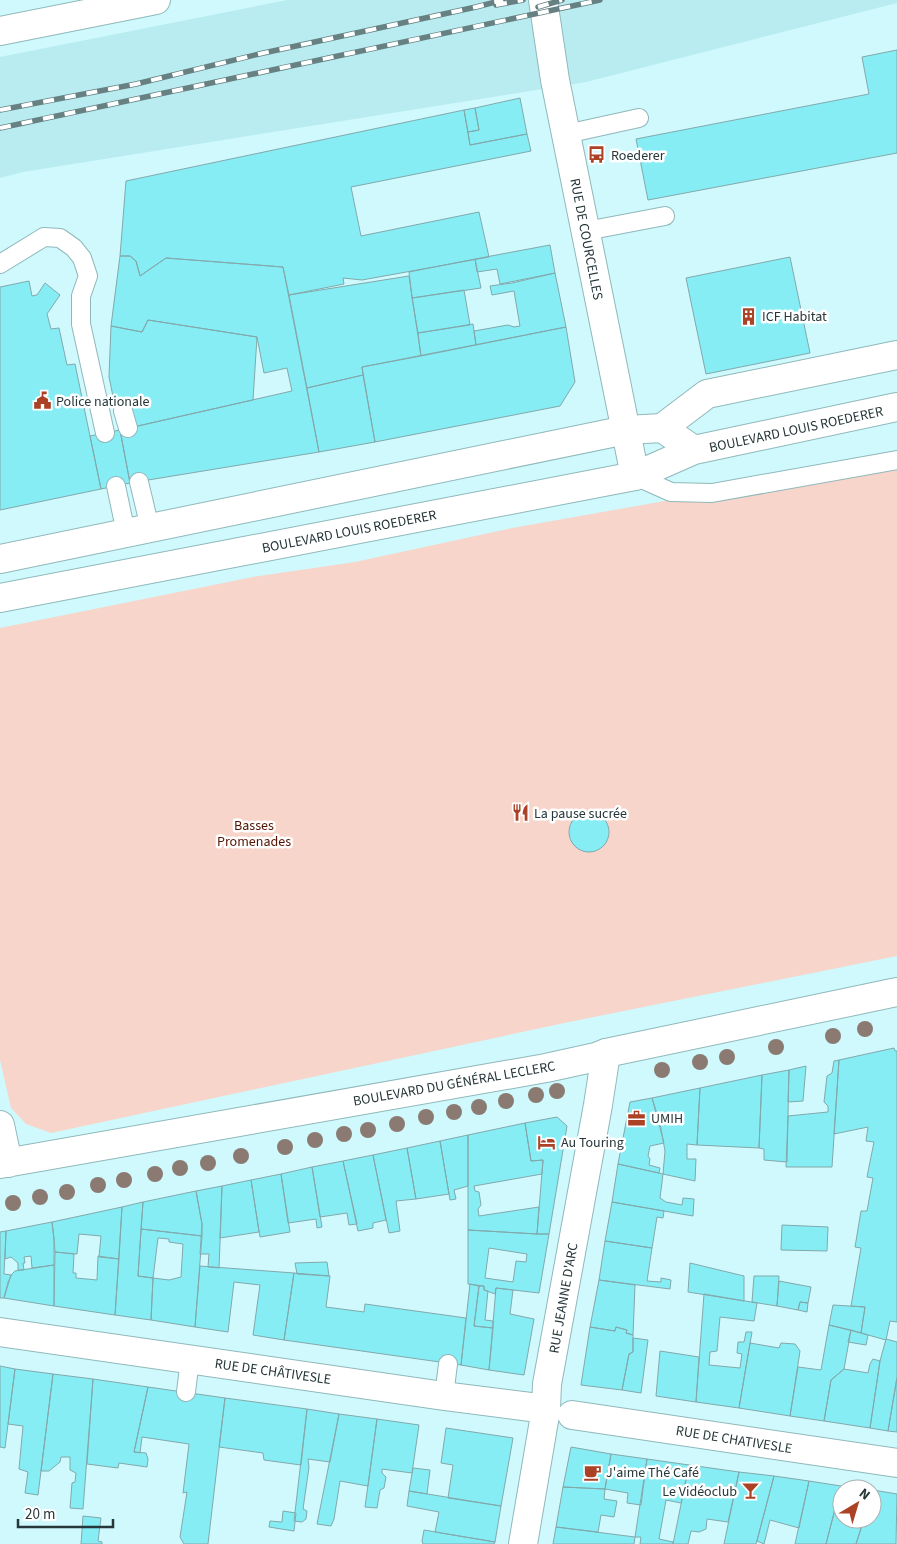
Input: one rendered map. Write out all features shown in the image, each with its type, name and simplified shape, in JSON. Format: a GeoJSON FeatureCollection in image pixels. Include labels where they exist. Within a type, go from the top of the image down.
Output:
{"type":"FeatureCollection","features":[{"type":"Feature","properties":{"kind":"main road"},"geometry":{"type":"LineString","coordinates":[[0,31],[156,0]]}},
{"type":"Feature","properties":{"kind":"main road","name":"RUE DE COURCELLES"},"geometry":{"type":"LineString","coordinates":[[543,0],[555,80],[635,476]]}},
{"type":"Feature","properties":{"kind":"main road"},"geometry":{"type":"LineString","coordinates":[[0,559],[626,430],[662,428],[707,394],[897,355]]}},
{"type":"Feature","properties":{"kind":"main road","name":"BOULEVARD LOUIS ROEDERER"},"geometry":{"type":"LineString","coordinates":[[0,598],[635,476],[694,450],[897,408]]}},
{"type":"Feature","properties":{"kind":"main road","name":"BOULEVARD LOUIS ROEDERER"},"geometry":{"type":"LineString","coordinates":[[662,428],[694,450]]}},
{"type":"Feature","properties":{"kind":"main road","name":"BOULEVARD DU GÉNÉRAL LECLERC"},"geometry":{"type":"LineString","coordinates":[[3,1164],[77,1149],[546,1068],[606,1053],[897,992]]}},
{"type":"Feature","properties":{"kind":"main road","name":"RUE JEANNE D'ARC"},"geometry":{"type":"LineString","coordinates":[[523,1544],[559,1412],[547,1384],[606,1053]]}},
{"type":"Feature","properties":{"kind":"main road"},"geometry":{"type":"LineString","coordinates":[[0,1126],[3,1164]]}},
{"type":"Feature","properties":{"kind":"main road","name":"RUE DE CHÂTIVESLE"},"geometry":{"type":"LineString","coordinates":[[0,1332],[559,1412]]}},
{"type":"Feature","properties":{"kind":"main road","name":"RUE DE CHATIVESLE"},"geometry":{"type":"LineString","coordinates":[[559,1412],[897,1463]]}},
{"type":"Feature","properties":{"kind":"lane"},"geometry":{"type":"LineString","coordinates":[[566,134],[640,118]]}},
{"type":"Feature","properties":{"kind":"lane"},"geometry":{"type":"LineString","coordinates":[[586,231],[665,216]]}},
{"type":"Feature","properties":{"kind":"lane"},"geometry":{"type":"LineString","coordinates":[[0,264],[44,237],[60,238],[74,248],[82,258],[88,276],[81,296],[81,324],[106,433]]}},
{"type":"Feature","properties":{"kind":"lane"},"geometry":{"type":"LineString","coordinates":[[123,411],[128,428]]}},
{"type":"Feature","properties":{"kind":"lane"},"geometry":{"type":"LineString","coordinates":[[635,476],[671,492],[712,493],[897,460]]}},
{"type":"Feature","properties":{"kind":"lane"},"geometry":{"type":"LineString","coordinates":[[138,530],[139,482]]}},
{"type":"Feature","properties":{"kind":"lane"},"geometry":{"type":"LineString","coordinates":[[116,486],[138,530]]}},
{"type":"Feature","properties":{"kind":"lane"},"geometry":{"type":"LineString","coordinates":[[186,1392],[190,1359]]}},
{"type":"Feature","properties":{"kind":"lane"},"geometry":{"type":"LineString","coordinates":[[444,1396],[448,1364]]}},
{"type":"Feature","properties":{"kind":"shaded area"},"geometry":{"type":"Polygon","coordinates":[[[287,0],[897,0],[897,3],[586,82],[23,172],[0,178],[0,57],[287,0]]]}},
{"type":"Feature","properties":{"kind":"green space","name":"Basses Promenades"},"geometry":{"type":"Polygon","coordinates":[[[897,460],[897,956],[569,1022],[51,1133],[26,1124],[11,1108],[0,1060],[0,628],[253,577],[355,562],[512,528],[897,460]]]}},
{"type":"Feature","properties":{"kind":"building"},"geometry":{"type":"Polygon","coordinates":[[[897,50],[897,153],[648,200],[636,139],[869,94],[862,57],[897,50]]]}},
{"type":"Feature","properties":{"kind":"building"},"geometry":{"type":"Polygon","coordinates":[[[520,98],[527,134],[470,145],[468,132],[479,130],[475,108],[520,98]]]}},
{"type":"Feature","properties":{"kind":"building"},"geometry":{"type":"Polygon","coordinates":[[[475,108],[479,130],[468,132],[464,110],[475,108]]]}},
{"type":"Feature","properties":{"kind":"building"},"geometry":{"type":"Polygon","coordinates":[[[464,110],[470,145],[527,134],[531,151],[351,187],[361,236],[479,212],[489,257],[362,280],[343,278],[344,284],[289,295],[283,267],[166,258],[140,276],[136,261],[130,256],[120,256],[126,181],[464,110]]]}},
{"type":"Feature","properties":{"kind":"building"},"geometry":{"type":"Polygon","coordinates":[[[550,245],[555,273],[500,284],[497,269],[477,272],[475,259],[550,245]]]}},
{"type":"Feature","properties":{"kind":"building"},"geometry":{"type":"Polygon","coordinates":[[[120,256],[130,256],[136,261],[140,276],[166,258],[283,267],[319,452],[130,483],[120,430],[292,391],[287,368],[264,373],[257,337],[148,320],[142,332],[111,326],[120,256]]]}},
{"type":"Feature","properties":{"kind":"building","name":"ICF Habitat"},"geometry":{"type":"Polygon","coordinates":[[[790,257],[810,353],[706,374],[686,278],[790,257]]]}},
{"type":"Feature","properties":{"kind":"building"},"geometry":{"type":"Polygon","coordinates":[[[475,259],[481,288],[412,298],[409,272],[475,259]]]}},
{"type":"Feature","properties":{"kind":"building"},"geometry":{"type":"Polygon","coordinates":[[[555,273],[566,327],[476,345],[474,331],[508,325],[520,326],[514,291],[492,295],[490,286],[555,273]]]}},
{"type":"Feature","properties":{"kind":"building"},"geometry":{"type":"Polygon","coordinates":[[[409,276],[421,356],[362,367],[363,375],[307,388],[289,295],[409,276]]]}},
{"type":"Feature","properties":{"kind":"building","name":"Police nationale"},"geometry":{"type":"Polygon","coordinates":[[[29,281],[32,296],[37,295],[45,283],[60,295],[47,314],[51,329],[59,328],[67,365],[75,364],[101,489],[0,510],[0,287],[29,281]]]}},
{"type":"Feature","properties":{"kind":"building"},"geometry":{"type":"Polygon","coordinates":[[[464,290],[470,325],[418,333],[412,298],[464,290]]]}},
{"type":"Feature","properties":{"kind":"building"},"geometry":{"type":"Polygon","coordinates":[[[148,320],[257,337],[253,400],[120,430],[109,377],[111,326],[142,332],[148,320]]]}},
{"type":"Feature","properties":{"kind":"building"},"geometry":{"type":"Polygon","coordinates":[[[473,324],[476,345],[421,356],[418,333],[473,324]]]}},
{"type":"Feature","properties":{"kind":"building"},"geometry":{"type":"Polygon","coordinates":[[[566,327],[575,382],[560,406],[375,442],[362,367],[566,327]]]}},
{"type":"Feature","properties":{"kind":"building"},"geometry":{"type":"Polygon","coordinates":[[[363,375],[375,442],[319,452],[307,388],[363,375]]]}},
{"type":"Feature","properties":{"kind":"building"},"geometry":{"type":"Polygon","coordinates":[[[120,430],[130,483],[101,489],[90,436],[120,430]]]}},
{"type":"Feature","properties":{"kind":"building"},"geometry":{"type":"Polygon","coordinates":[[[589,812],[600,815],[606,821],[609,832],[606,843],[600,849],[589,852],[578,849],[572,843],[569,832],[572,821],[578,815],[589,812]]]}},
{"type":"Feature","properties":{"kind":"building"},"geometry":{"type":"Polygon","coordinates":[[[894,1048],[897,1051],[897,1322],[890,1321],[886,1340],[861,1333],[865,1307],[851,1306],[861,1248],[855,1247],[861,1211],[867,1211],[873,1178],[867,1177],[874,1142],[866,1141],[868,1127],[834,1134],[839,1060],[894,1048]]]}},
{"type":"Feature","properties":{"kind":"building"},"geometry":{"type":"Polygon","coordinates":[[[839,1060],[832,1167],[786,1167],[788,1116],[828,1112],[828,1106],[824,1102],[827,1076],[832,1073],[834,1061],[839,1060]]]}},
{"type":"Feature","properties":{"kind":"building"},"geometry":{"type":"Polygon","coordinates":[[[806,1066],[803,1101],[788,1102],[789,1070],[806,1066]]]}},
{"type":"Feature","properties":{"kind":"building"},"geometry":{"type":"Polygon","coordinates":[[[789,1070],[787,1162],[764,1160],[764,1149],[759,1148],[762,1075],[789,1070]]]}},
{"type":"Feature","properties":{"kind":"building"},"geometry":{"type":"Polygon","coordinates":[[[762,1075],[759,1148],[697,1145],[700,1088],[762,1075]]]}},
{"type":"Feature","properties":{"kind":"building"},"geometry":{"type":"Polygon","coordinates":[[[700,1088],[697,1145],[687,1144],[687,1159],[696,1159],[695,1181],[663,1174],[665,1151],[660,1123],[652,1098],[700,1088]]]}},
{"type":"Feature","properties":{"kind":"building"},"geometry":{"type":"Polygon","coordinates":[[[652,1098],[664,1143],[650,1146],[648,1156],[650,1159],[649,1165],[660,1168],[659,1173],[618,1164],[630,1102],[652,1098]]]}},
{"type":"Feature","properties":{"kind":"building"},"geometry":{"type":"Polygon","coordinates":[[[557,1117],[567,1126],[549,1234],[537,1234],[543,1160],[531,1161],[525,1123],[557,1117]]]}},
{"type":"Feature","properties":{"kind":"building"},"geometry":{"type":"Polygon","coordinates":[[[525,1123],[531,1161],[543,1160],[542,1174],[474,1186],[475,1191],[479,1192],[481,1205],[478,1209],[479,1216],[539,1207],[537,1234],[468,1230],[468,1135],[525,1123]]]}},
{"type":"Feature","properties":{"kind":"building"},"geometry":{"type":"Polygon","coordinates":[[[468,1135],[468,1186],[454,1190],[456,1199],[450,1200],[440,1141],[468,1135]]]}},
{"type":"Feature","properties":{"kind":"building"},"geometry":{"type":"Polygon","coordinates":[[[440,1141],[449,1194],[416,1199],[407,1148],[440,1141]]]}},
{"type":"Feature","properties":{"kind":"building"},"geometry":{"type":"Polygon","coordinates":[[[407,1148],[416,1199],[396,1201],[400,1231],[389,1233],[373,1155],[407,1148]]]}},
{"type":"Feature","properties":{"kind":"building"},"geometry":{"type":"Polygon","coordinates":[[[373,1155],[386,1220],[373,1223],[373,1228],[358,1231],[343,1161],[373,1155]]]}},
{"type":"Feature","properties":{"kind":"building"},"geometry":{"type":"Polygon","coordinates":[[[343,1161],[357,1224],[349,1225],[347,1213],[320,1217],[312,1167],[343,1161]]]}},
{"type":"Feature","properties":{"kind":"building"},"geometry":{"type":"Polygon","coordinates":[[[618,1164],[663,1174],[660,1198],[666,1202],[682,1205],[683,1198],[694,1199],[693,1216],[612,1202],[618,1164]]]}},
{"type":"Feature","properties":{"kind":"building"},"geometry":{"type":"Polygon","coordinates":[[[312,1167],[322,1227],[317,1228],[316,1219],[288,1223],[281,1174],[312,1167]]]}},
{"type":"Feature","properties":{"kind":"building"},"geometry":{"type":"Polygon","coordinates":[[[281,1174],[290,1232],[260,1237],[251,1180],[281,1174]]]}},
{"type":"Feature","properties":{"kind":"building"},"geometry":{"type":"Polygon","coordinates":[[[251,1180],[259,1232],[220,1238],[222,1186],[251,1180]]]}},
{"type":"Feature","properties":{"kind":"building"},"geometry":{"type":"Polygon","coordinates":[[[222,1186],[219,1268],[208,1267],[209,1254],[200,1254],[202,1224],[196,1191],[222,1186]]]}},
{"type":"Feature","properties":{"kind":"building"},"geometry":{"type":"Polygon","coordinates":[[[196,1191],[202,1224],[202,1236],[141,1229],[143,1202],[196,1191]]]}},
{"type":"Feature","properties":{"kind":"building"},"geometry":{"type":"Polygon","coordinates":[[[143,1202],[138,1276],[153,1278],[151,1320],[115,1315],[122,1207],[143,1202]]]}},
{"type":"Feature","properties":{"kind":"building"},"geometry":{"type":"Polygon","coordinates":[[[612,1202],[664,1211],[663,1218],[657,1217],[652,1248],[605,1241],[612,1202]]]}},
{"type":"Feature","properties":{"kind":"building"},"geometry":{"type":"Polygon","coordinates":[[[122,1207],[119,1259],[99,1257],[101,1236],[79,1234],[77,1254],[55,1252],[52,1222],[122,1207]]]}},
{"type":"Feature","properties":{"kind":"building"},"geometry":{"type":"Polygon","coordinates":[[[52,1222],[54,1265],[32,1268],[31,1256],[24,1257],[24,1270],[18,1270],[18,1263],[11,1257],[5,1259],[6,1231],[52,1222]]]}},
{"type":"Feature","properties":{"kind":"building"},"geometry":{"type":"Polygon","coordinates":[[[782,1225],[828,1227],[827,1251],[781,1250],[782,1225]]]}},
{"type":"Feature","properties":{"kind":"building"},"geometry":{"type":"Polygon","coordinates":[[[141,1229],[202,1236],[195,1327],[151,1320],[153,1278],[138,1276],[141,1229]],[[158,1238],[153,1278],[169,1280],[181,1277],[183,1244],[169,1242],[169,1239],[158,1238]]]}},
{"type":"Feature","properties":{"kind":"building"},"geometry":{"type":"Polygon","coordinates":[[[468,1230],[549,1234],[539,1293],[496,1288],[495,1294],[484,1290],[484,1286],[468,1284],[468,1230]],[[489,1248],[485,1278],[513,1282],[516,1261],[526,1262],[527,1254],[489,1248]]]}},
{"type":"Feature","properties":{"kind":"building"},"geometry":{"type":"Polygon","coordinates":[[[6,1231],[4,1274],[11,1275],[4,1298],[0,1298],[0,1232],[6,1231]]]}},
{"type":"Feature","properties":{"kind":"building"},"geometry":{"type":"Polygon","coordinates":[[[605,1241],[652,1248],[647,1281],[661,1282],[661,1278],[671,1280],[670,1289],[599,1280],[605,1241]]]}},
{"type":"Feature","properties":{"kind":"building"},"geometry":{"type":"Polygon","coordinates":[[[55,1252],[74,1254],[73,1273],[76,1273],[76,1278],[97,1280],[98,1256],[119,1259],[115,1315],[54,1306],[55,1252]]]}},
{"type":"Feature","properties":{"kind":"building"},"geometry":{"type":"Polygon","coordinates":[[[327,1262],[329,1276],[297,1274],[295,1263],[327,1262]]]}},
{"type":"Feature","properties":{"kind":"building"},"geometry":{"type":"Polygon","coordinates":[[[690,1263],[744,1276],[744,1301],[688,1292],[690,1263]]]}},
{"type":"Feature","properties":{"kind":"building"},"geometry":{"type":"Polygon","coordinates":[[[54,1265],[54,1306],[4,1298],[8,1282],[15,1271],[54,1265]]]}},
{"type":"Feature","properties":{"kind":"building"},"geometry":{"type":"Polygon","coordinates":[[[200,1266],[294,1273],[284,1340],[253,1335],[260,1285],[234,1282],[228,1332],[195,1327],[200,1266]]]}},
{"type":"Feature","properties":{"kind":"building"},"geometry":{"type":"Polygon","coordinates":[[[294,1273],[330,1276],[326,1307],[364,1312],[365,1304],[466,1318],[461,1365],[284,1340],[294,1273]]]}},
{"type":"Feature","properties":{"kind":"building"},"geometry":{"type":"Polygon","coordinates":[[[754,1276],[779,1276],[777,1306],[752,1302],[754,1276]]]}},
{"type":"Feature","properties":{"kind":"building"},"geometry":{"type":"Polygon","coordinates":[[[599,1280],[635,1285],[633,1335],[626,1333],[627,1330],[616,1327],[615,1331],[590,1327],[599,1280]]]}},
{"type":"Feature","properties":{"kind":"building"},"geometry":{"type":"Polygon","coordinates":[[[779,1281],[811,1287],[808,1303],[800,1302],[798,1310],[777,1306],[779,1281]]]}},
{"type":"Feature","properties":{"kind":"building"},"geometry":{"type":"Polygon","coordinates":[[[470,1284],[479,1286],[474,1326],[493,1328],[489,1370],[461,1365],[470,1284]]]}},
{"type":"Feature","properties":{"kind":"building"},"geometry":{"type":"Polygon","coordinates":[[[479,1286],[484,1286],[484,1290],[488,1291],[485,1320],[493,1321],[493,1328],[474,1326],[479,1286]]]}},
{"type":"Feature","properties":{"kind":"building"},"geometry":{"type":"Polygon","coordinates":[[[496,1288],[513,1290],[510,1314],[534,1319],[524,1375],[489,1370],[496,1288]]]}},
{"type":"Feature","properties":{"kind":"building"},"geometry":{"type":"Polygon","coordinates":[[[704,1294],[757,1303],[754,1321],[720,1317],[717,1351],[710,1352],[709,1365],[740,1368],[742,1354],[737,1353],[738,1342],[744,1342],[746,1332],[752,1332],[739,1408],[696,1402],[704,1294]]]}},
{"type":"Feature","properties":{"kind":"building"},"geometry":{"type":"Polygon","coordinates":[[[800,1302],[808,1303],[807,1312],[798,1310],[800,1302]]]}},
{"type":"Feature","properties":{"kind":"building"},"geometry":{"type":"Polygon","coordinates":[[[833,1305],[865,1307],[861,1333],[829,1325],[833,1305]]]}},
{"type":"Feature","properties":{"kind":"building"},"geometry":{"type":"Polygon","coordinates":[[[829,1325],[851,1330],[844,1369],[831,1380],[824,1421],[790,1416],[798,1367],[821,1370],[829,1325]]]}},
{"type":"Feature","properties":{"kind":"building"},"geometry":{"type":"Polygon","coordinates":[[[590,1327],[615,1331],[616,1327],[627,1330],[626,1333],[633,1335],[633,1352],[629,1354],[622,1390],[581,1385],[590,1327]]]}},
{"type":"Feature","properties":{"kind":"building"},"geometry":{"type":"Polygon","coordinates":[[[851,1330],[868,1335],[866,1345],[848,1342],[851,1330]]]}},
{"type":"Feature","properties":{"kind":"building"},"geometry":{"type":"Polygon","coordinates":[[[633,1338],[648,1340],[641,1393],[622,1390],[629,1354],[633,1352],[633,1338]]]}},
{"type":"Feature","properties":{"kind":"building"},"geometry":{"type":"Polygon","coordinates":[[[886,1339],[897,1342],[897,1377],[888,1431],[870,1428],[880,1361],[886,1339]]]}},
{"type":"Feature","properties":{"kind":"building"},"geometry":{"type":"Polygon","coordinates":[[[750,1343],[779,1348],[781,1343],[795,1344],[800,1351],[790,1416],[739,1408],[750,1343]]]}},
{"type":"Feature","properties":{"kind":"building"},"geometry":{"type":"Polygon","coordinates":[[[660,1351],[699,1357],[696,1402],[656,1396],[660,1351]]]}},
{"type":"Feature","properties":{"kind":"building"},"geometry":{"type":"Polygon","coordinates":[[[873,1359],[880,1361],[870,1428],[824,1421],[831,1380],[844,1369],[868,1373],[873,1359]]]}},
{"type":"Feature","properties":{"kind":"building"},"geometry":{"type":"Polygon","coordinates":[[[0,1366],[15,1369],[5,1448],[0,1447],[0,1366]]]}},
{"type":"Feature","properties":{"kind":"building"},"geometry":{"type":"Polygon","coordinates":[[[15,1369],[53,1374],[38,1495],[25,1493],[28,1472],[19,1469],[23,1426],[8,1424],[15,1369]]]}},
{"type":"Feature","properties":{"kind":"building"},"geometry":{"type":"Polygon","coordinates":[[[53,1374],[93,1379],[83,1509],[70,1508],[72,1483],[75,1482],[76,1473],[70,1470],[70,1457],[61,1457],[60,1462],[49,1471],[41,1471],[53,1374]]]}},
{"type":"Feature","properties":{"kind":"building"},"geometry":{"type":"Polygon","coordinates":[[[897,1378],[897,1432],[888,1431],[897,1378]]]}},
{"type":"Feature","properties":{"kind":"building"},"geometry":{"type":"Polygon","coordinates":[[[93,1379],[148,1387],[134,1452],[146,1453],[148,1459],[147,1467],[119,1463],[118,1468],[87,1464],[93,1379]]]}},
{"type":"Feature","properties":{"kind":"building"},"geometry":{"type":"Polygon","coordinates":[[[148,1387],[225,1398],[208,1544],[184,1544],[180,1537],[187,1492],[183,1493],[189,1444],[142,1437],[140,1453],[134,1452],[148,1387]]]}},
{"type":"Feature","properties":{"kind":"building"},"geometry":{"type":"Polygon","coordinates":[[[225,1398],[307,1409],[301,1465],[264,1460],[263,1453],[219,1447],[225,1398]]]}},
{"type":"Feature","properties":{"kind":"building"},"geometry":{"type":"Polygon","coordinates":[[[307,1409],[339,1414],[330,1462],[308,1459],[309,1467],[303,1509],[307,1511],[306,1519],[302,1522],[294,1521],[307,1409]]]}},
{"type":"Feature","properties":{"kind":"building"},"geometry":{"type":"Polygon","coordinates":[[[339,1414],[377,1419],[368,1486],[340,1481],[334,1519],[331,1526],[317,1524],[339,1414]]]}},
{"type":"Feature","properties":{"kind":"building"},"geometry":{"type":"Polygon","coordinates":[[[377,1419],[419,1425],[412,1473],[382,1469],[382,1473],[386,1477],[384,1488],[380,1490],[377,1508],[365,1507],[377,1419]]]}},
{"type":"Feature","properties":{"kind":"building"},"geometry":{"type":"Polygon","coordinates":[[[446,1428],[513,1438],[501,1506],[448,1498],[453,1465],[441,1463],[446,1428]]]}},
{"type":"Feature","properties":{"kind":"building"},"geometry":{"type":"Polygon","coordinates":[[[571,1447],[611,1454],[605,1489],[563,1487],[571,1447]]]}},
{"type":"Feature","properties":{"kind":"building"},"geometry":{"type":"Polygon","coordinates":[[[611,1454],[647,1459],[641,1505],[627,1503],[628,1493],[605,1489],[611,1454]]]}},
{"type":"Feature","properties":{"kind":"building"},"geometry":{"type":"Polygon","coordinates":[[[647,1459],[689,1465],[681,1503],[666,1500],[659,1539],[673,1542],[673,1544],[640,1544],[641,1537],[635,1537],[647,1459]]]}},
{"type":"Feature","properties":{"kind":"building"},"geometry":{"type":"Polygon","coordinates":[[[689,1465],[739,1472],[728,1522],[707,1519],[706,1529],[699,1532],[691,1531],[688,1544],[673,1544],[689,1465]]]}},
{"type":"Feature","properties":{"kind":"building"},"geometry":{"type":"Polygon","coordinates":[[[413,1468],[430,1470],[427,1494],[409,1491],[413,1468]]]}},
{"type":"Feature","properties":{"kind":"building"},"geometry":{"type":"Polygon","coordinates":[[[739,1472],[774,1476],[756,1544],[724,1544],[739,1472]]]}},
{"type":"Feature","properties":{"kind":"building"},"geometry":{"type":"Polygon","coordinates":[[[774,1476],[809,1481],[799,1528],[770,1520],[764,1544],[757,1541],[774,1476]]]}},
{"type":"Feature","properties":{"kind":"building"},"geometry":{"type":"Polygon","coordinates":[[[809,1481],[832,1485],[832,1521],[826,1544],[795,1544],[809,1481]]]}},
{"type":"Feature","properties":{"kind":"building"},"geometry":{"type":"Polygon","coordinates":[[[563,1487],[605,1489],[604,1499],[617,1501],[614,1517],[601,1515],[598,1532],[556,1527],[563,1487]]]}},
{"type":"Feature","properties":{"kind":"building"},"geometry":{"type":"Polygon","coordinates":[[[409,1491],[501,1506],[495,1542],[435,1532],[439,1512],[407,1506],[409,1491]]]}},
{"type":"Feature","properties":{"kind":"building"},"geometry":{"type":"Polygon","coordinates":[[[882,1492],[897,1494],[896,1544],[856,1544],[861,1529],[882,1529],[882,1492]]]}},
{"type":"Feature","properties":{"kind":"building"},"geometry":{"type":"Polygon","coordinates":[[[283,1511],[296,1513],[294,1531],[269,1527],[270,1521],[282,1522],[283,1511]]]}},
{"type":"Feature","properties":{"kind":"building"},"geometry":{"type":"Polygon","coordinates":[[[83,1516],[101,1518],[98,1541],[102,1542],[102,1544],[81,1544],[83,1516]]]}},
{"type":"Feature","properties":{"kind":"building"},"geometry":{"type":"Polygon","coordinates":[[[832,1521],[832,1529],[861,1529],[856,1544],[826,1544],[832,1521]]]}},
{"type":"Feature","properties":{"kind":"building"},"geometry":{"type":"Polygon","coordinates":[[[556,1527],[635,1537],[634,1544],[553,1544],[556,1527]]]}},
{"type":"Feature","properties":{"kind":"building"},"geometry":{"type":"Polygon","coordinates":[[[424,1530],[495,1542],[494,1544],[423,1544],[424,1530]]]}},
{"type":"Feature","properties":{"kind":"railway"},"geometry":{"type":"LineString","coordinates":[[0,110],[136,84],[259,54],[503,0]]}},
{"type":"Feature","properties":{"kind":"railway"},"geometry":{"type":"LineString","coordinates":[[496,5],[523,0]]}},
{"type":"Feature","properties":{"kind":"railway"},"geometry":{"type":"LineString","coordinates":[[538,7],[562,0]]}},
{"type":"Feature","properties":{"kind":"railway"},"geometry":{"type":"LineString","coordinates":[[0,128],[600,0]]}},
{"type":"Feature","properties":{"kind":"place","name":"Roederer"},"geometry":{"type":"Point","coordinates":[597,155]}},
{"type":"Feature","properties":{"kind":"place","name":"ICF Habitat"},"geometry":{"type":"Point","coordinates":[748,316]}},
{"type":"Feature","properties":{"kind":"place","name":"Police nationale"},"geometry":{"type":"Point","coordinates":[42,401]}},
{"type":"Feature","properties":{"kind":"place","name":"La pause sucrée"},"geometry":{"type":"Point","coordinates":[520,813]}},
{"type":"Feature","properties":{"kind":"place","name":"UMIH"},"geometry":{"type":"Point","coordinates":[637,1118]}},
{"type":"Feature","properties":{"kind":"place","name":"Au Touring"},"geometry":{"type":"Point","coordinates":[547,1142]}},
{"type":"Feature","properties":{"kind":"place","name":"J'aime Thé Café"},"geometry":{"type":"Point","coordinates":[592,1472]}},
{"type":"Feature","properties":{"kind":"place","name":"Le Vidéoclub"},"geometry":{"type":"Point","coordinates":[751,1491]}}]}
